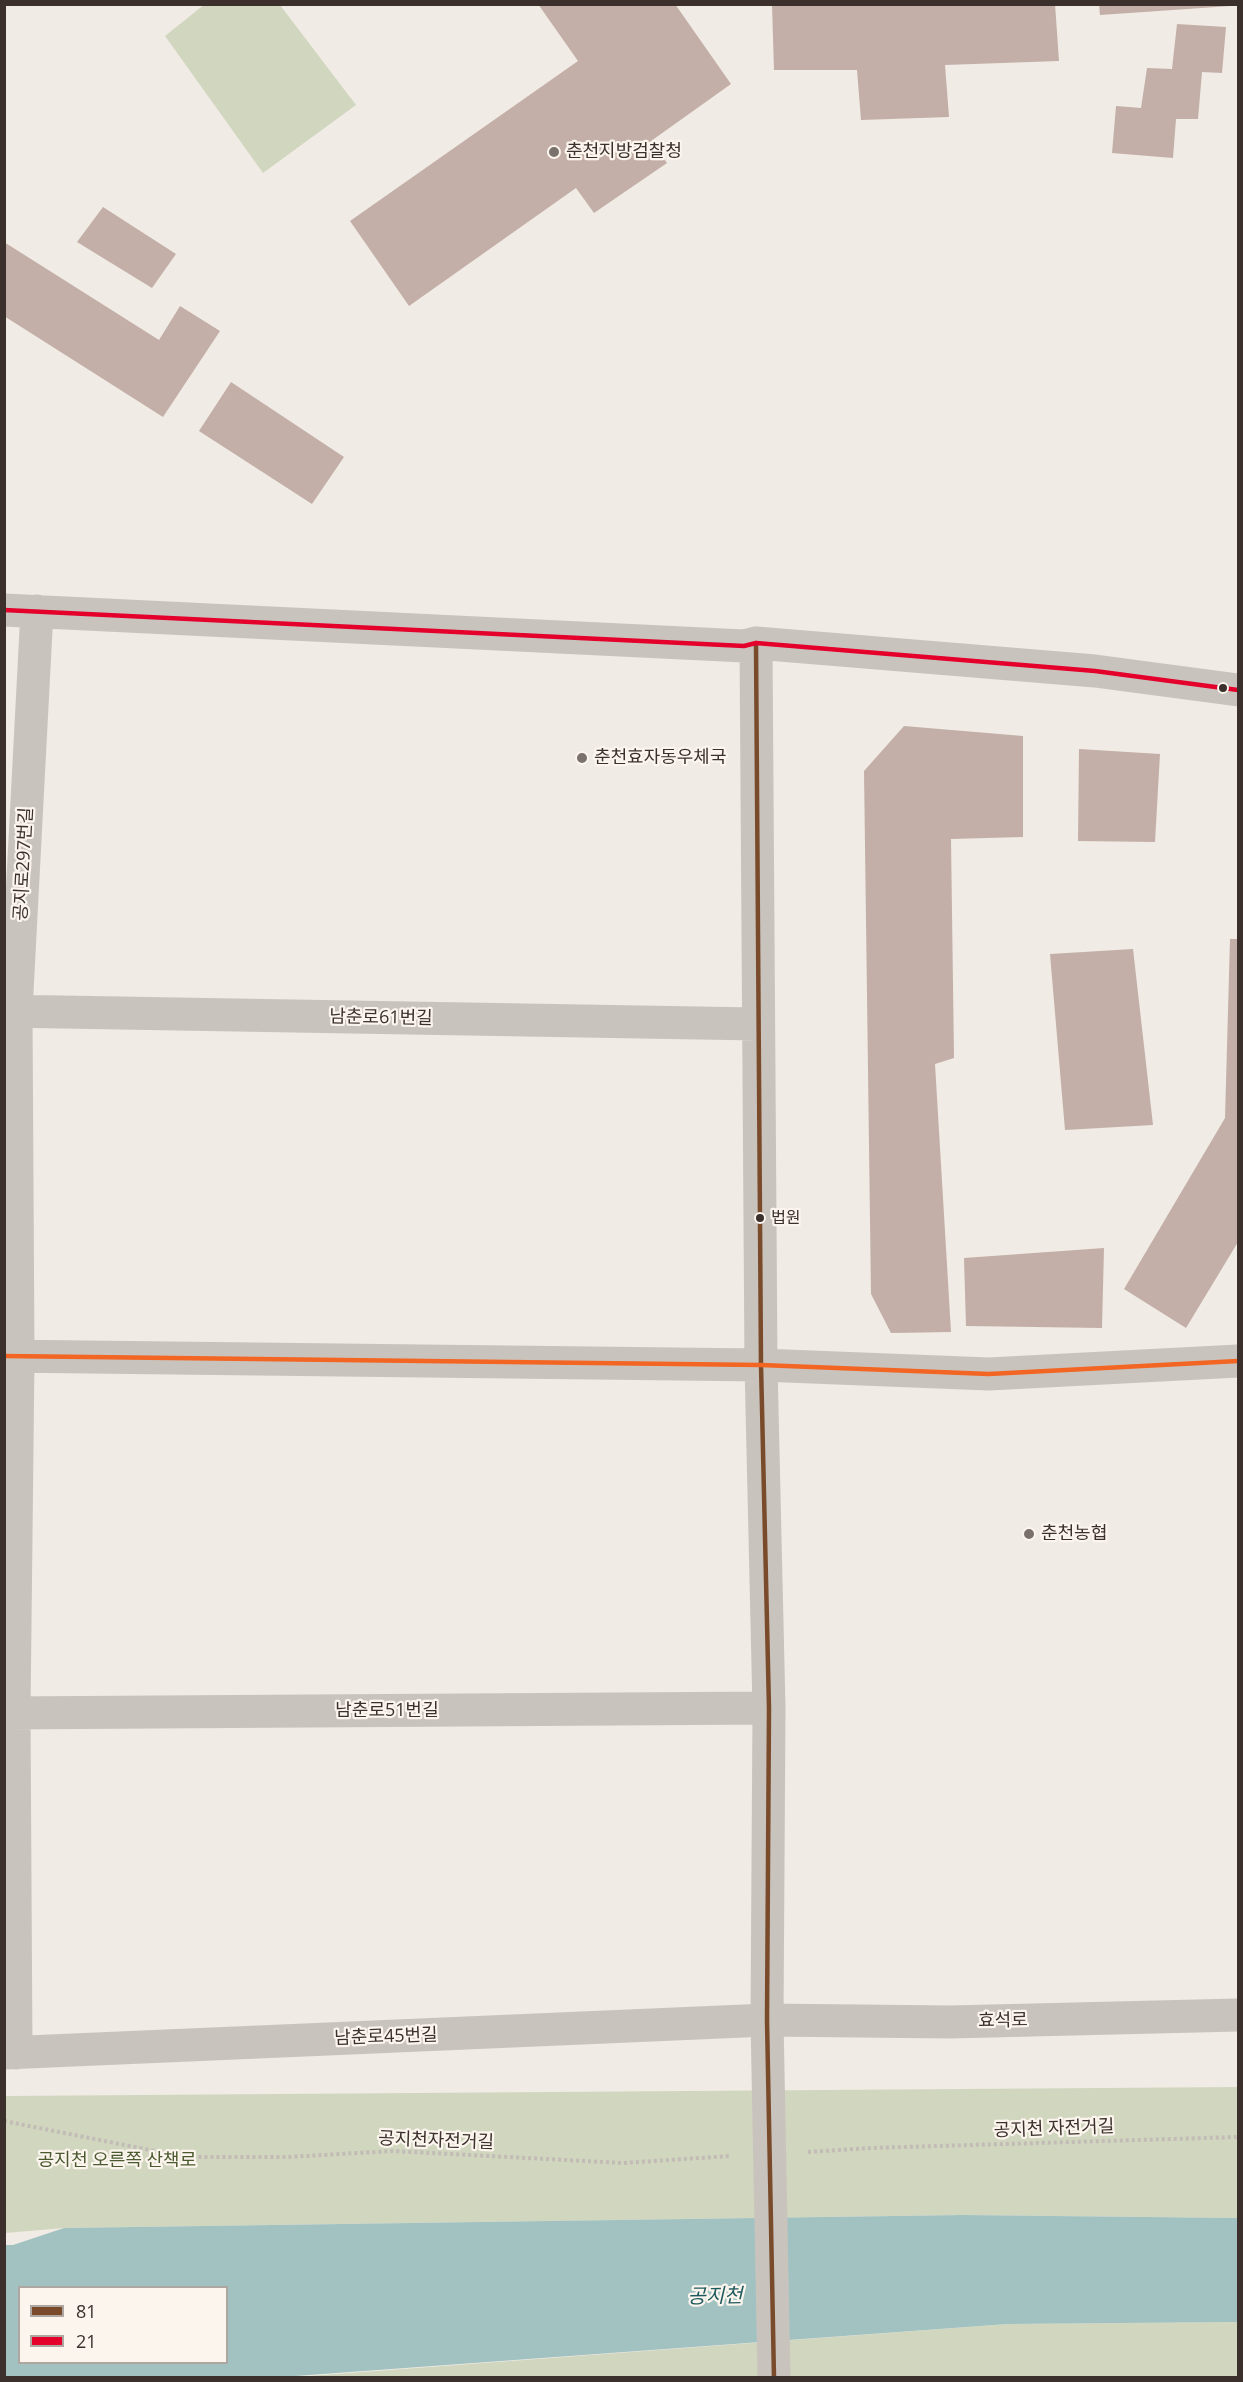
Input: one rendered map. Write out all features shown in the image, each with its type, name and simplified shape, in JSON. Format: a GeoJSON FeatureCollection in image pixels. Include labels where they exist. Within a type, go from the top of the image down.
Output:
{"type":"FeatureCollection","features":[{"type":"Feature","properties":{"kind":"street"},"geometry":{"type":"LineString","coordinates":[[4,610],[744,646],[756,644],[1095,671],[1239,690]]}},
{"type":"Feature","properties":{"kind":"street","name":"공지로297번길"},"geometry":{"type":"LineString","coordinates":[[10,2053],[10,1011],[38,611]]}},
{"type":"Feature","properties":{"kind":"street"},"geometry":{"type":"LineString","coordinates":[[756,644],[761,1365],[769,1708],[767,2020],[774,2378]]}},
{"type":"Feature","properties":{"kind":"street","name":"남춘로61번길"},"geometry":{"type":"LineString","coordinates":[[10,1011],[757,1024]]}},
{"type":"Feature","properties":{"kind":"street"},"geometry":{"type":"LineString","coordinates":[[11,1357],[761,1365],[989,1374],[1239,1361]]}},
{"type":"Feature","properties":{"kind":"street","name":"남춘로51번길"},"geometry":{"type":"LineString","coordinates":[[9,1713],[769,1708]]}},
{"type":"Feature","properties":{"kind":"street","name":"효석로"},"geometry":{"type":"LineString","coordinates":[[767,2020],[950,2022],[1239,2015]]}},
{"type":"Feature","properties":{"kind":"street","name":"남춘로45번길"},"geometry":{"type":"LineString","coordinates":[[10,2053],[767,2020]]}},
{"type":"Feature","properties":{"kind":"path","name":"공지천자전거길"},"geometry":{"type":"LineString","coordinates":[[4,2121],[185,2157],[287,2157],[393,2151],[624,2163],[741,2156]]}},
{"type":"Feature","properties":{"kind":"path","name":"공지천 자전거길"},"geometry":{"type":"LineString","coordinates":[[799,2152],[1239,2138]]}},
{"type":"Feature","properties":{"kind":"green space"},"geometry":{"type":"Polygon","coordinates":[[[205,4],[280,5],[356,105],[263,173],[165,36],[205,4]]]}},
{"type":"Feature","properties":{"kind":"green space","name":"공지천 오른쪽 산책로"},"geometry":{"type":"Polygon","coordinates":[[[1238,2087],[1238,2218],[963,2215],[64,2228],[5,2233],[5,2096],[1238,2087]]]}},
{"type":"Feature","properties":{"kind":"green space"},"geometry":{"type":"Polygon","coordinates":[[[1238,2322],[1238,2377],[282,2378],[1008,2324],[1238,2322]]]}},
{"type":"Feature","properties":{"kind":"water","name":"공지천"},"geometry":{"type":"Polygon","coordinates":[[[963,2215],[1238,2218],[1238,2322],[1008,2324],[282,2377],[5,2378],[5,2245],[13,2245],[64,2228],[963,2215]]]}},
{"type":"Feature","properties":{"kind":"building","name":"춘천지방검찰청"},"geometry":{"type":"Polygon","coordinates":[[[538,4],[675,4],[731,84],[651,141],[667,163],[594,213],[576,188],[409,306],[350,221],[578,61],[538,4]]]}},
{"type":"Feature","properties":{"kind":"building"},"geometry":{"type":"Polygon","coordinates":[[[772,4],[1055,4],[1059,61],[945,65],[949,117],[861,120],[857,70],[774,70],[772,4]]]}},
{"type":"Feature","properties":{"kind":"building"},"geometry":{"type":"Polygon","coordinates":[[[1099,4],[1231,4],[1231,6],[1100,15],[1099,4]]]}},
{"type":"Feature","properties":{"kind":"building"},"geometry":{"type":"Polygon","coordinates":[[[1177,24],[1226,27],[1222,73],[1202,72],[1198,119],[1176,119],[1173,158],[1112,153],[1116,106],[1141,108],[1147,68],[1172,69],[1177,24]]]}},
{"type":"Feature","properties":{"kind":"building"},"geometry":{"type":"Polygon","coordinates":[[[103,207],[176,254],[152,288],[77,242],[103,207]]]}},
{"type":"Feature","properties":{"kind":"building"},"geometry":{"type":"Polygon","coordinates":[[[4,242],[159,340],[180,306],[220,331],[163,417],[4,316],[4,242]]]}},
{"type":"Feature","properties":{"kind":"building"},"geometry":{"type":"Polygon","coordinates":[[[231,382],[344,457],[312,504],[199,431],[231,382]]]}},
{"type":"Feature","properties":{"kind":"building"},"geometry":{"type":"Polygon","coordinates":[[[904,726],[1023,736],[1023,837],[951,839],[954,1058],[935,1064],[951,1332],[891,1333],[871,1294],[864,771],[904,726]]]}},
{"type":"Feature","properties":{"kind":"building"},"geometry":{"type":"Polygon","coordinates":[[[1079,749],[1160,754],[1155,842],[1078,841],[1079,749]]]}},
{"type":"Feature","properties":{"kind":"building"},"geometry":{"type":"Polygon","coordinates":[[[1230,939],[1238,939],[1238,1242],[1186,1328],[1124,1289],[1225,1118],[1230,939]]]}},
{"type":"Feature","properties":{"kind":"building"},"geometry":{"type":"Polygon","coordinates":[[[1133,949],[1153,1125],[1065,1130],[1050,954],[1133,949]]]}},
{"type":"Feature","properties":{"kind":"building"},"geometry":{"type":"Polygon","coordinates":[[[1104,1248],[1102,1328],[966,1326],[964,1258],[1104,1248]]]}},
{"type":"Feature","properties":{"kind":"transit line","name":"21"},"geometry":{"type":"LineString","coordinates":[[4,610],[744,646],[756,643],[1095,671],[1238,690]]}},
{"type":"Feature","properties":{"kind":"transit line","name":"81"},"geometry":{"type":"LineString","coordinates":[[756,643],[761,1365],[769,1708],[767,2020],[774,2378]]}},
{"type":"Feature","properties":{"kind":"transit line"},"geometry":{"type":"LineString","coordinates":[[4,1356],[761,1365],[989,1374],[1238,1361]]}},
{"type":"Feature","properties":{"kind":"place","name":"춘천지방검찰청"},"geometry":{"type":"Point","coordinates":[554,152]}},
{"type":"Feature","properties":{"kind":"place","name":"춘천효자동우체국"},"geometry":{"type":"Point","coordinates":[582,758]}},
{"type":"Feature","properties":{"kind":"place","name":"법원"},"geometry":{"type":"Point","coordinates":[760,1218]}},
{"type":"Feature","properties":{"kind":"place","name":"춘천농협"},"geometry":{"type":"Point","coordinates":[1029,1534]}}]}
